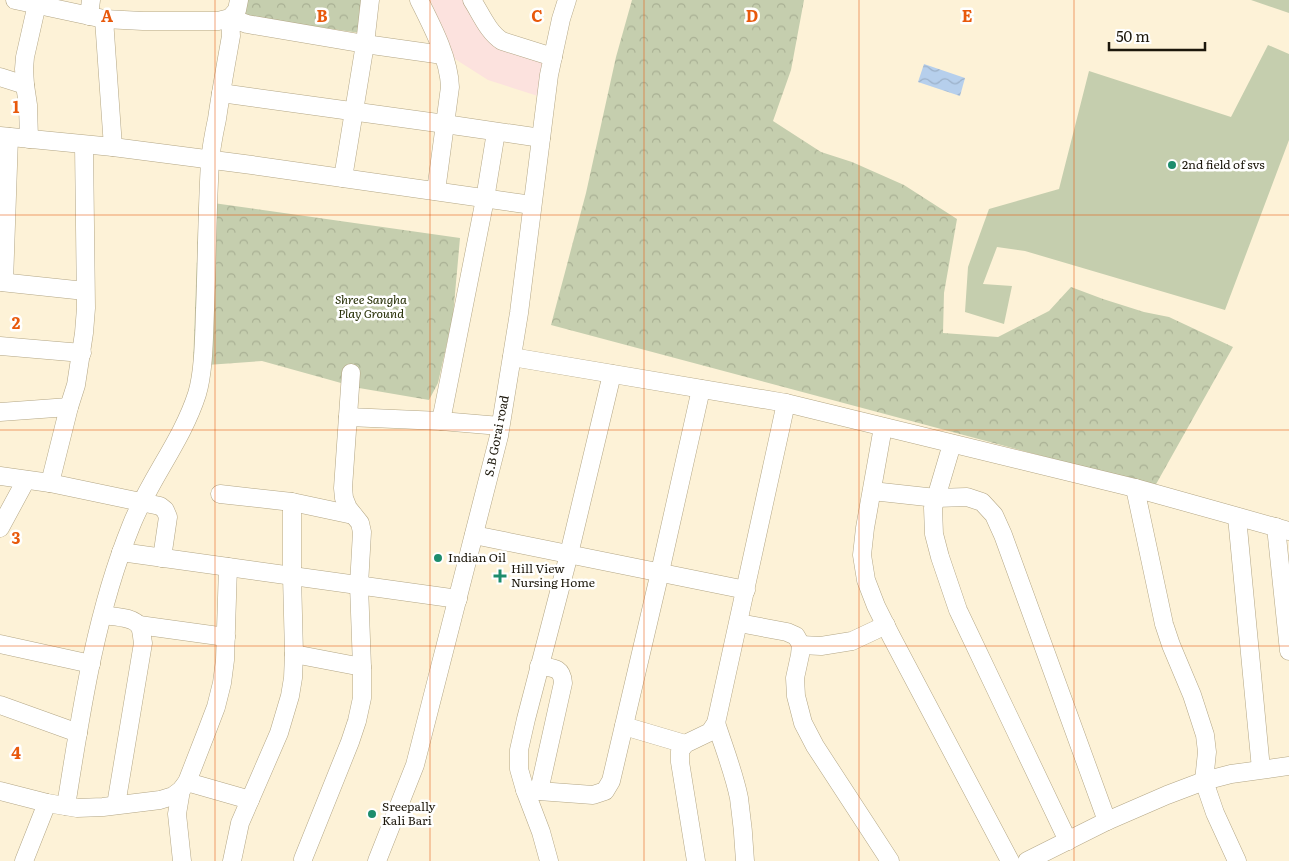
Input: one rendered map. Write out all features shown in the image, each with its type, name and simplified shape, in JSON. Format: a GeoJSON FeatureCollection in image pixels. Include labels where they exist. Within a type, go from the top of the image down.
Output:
{"type":"FeatureCollection","features":[{"type":"Feature","properties":{"kind":"street"},"geometry":{"type":"LineString","coordinates":[[0,0],[14,0],[143,21],[218,21],[230,18],[247,24],[443,55]]}},
{"type":"Feature","properties":{"kind":"street"},"geometry":{"type":"LineString","coordinates":[[66,806],[92,664],[103,615],[121,552],[142,501],[187,419],[197,394],[204,334],[210,160],[231,36],[230,18],[237,10],[239,0]]}},
{"type":"Feature","properties":{"kind":"street"},"geometry":{"type":"LineString","coordinates":[[343,178],[365,44],[370,0]]}},
{"type":"Feature","properties":{"kind":"street"},"geometry":{"type":"LineString","coordinates":[[419,0],[450,74],[450,88],[436,191]]}},
{"type":"Feature","properties":{"kind":"street"},"geometry":{"type":"LineString","coordinates":[[472,0],[496,37],[502,41],[553,57]]}},
{"type":"Feature","properties":{"kind":"street","name":"S.B Gorai road"},"geometry":{"type":"LineString","coordinates":[[377,861],[415,765],[474,536],[500,426],[519,313],[549,75],[561,19],[568,0]]}},
{"type":"Feature","properties":{"kind":"street"},"geometry":{"type":"LineString","coordinates":[[30,140],[24,69],[37,4]]}},
{"type":"Feature","properties":{"kind":"street"},"geometry":{"type":"LineString","coordinates":[[95,12],[113,147]]}},
{"type":"Feature","properties":{"kind":"street"},"geometry":{"type":"LineString","coordinates":[[0,77],[25,86]]}},
{"type":"Feature","properties":{"kind":"street"},"geometry":{"type":"LineString","coordinates":[[221,93],[541,138]]}},
{"type":"Feature","properties":{"kind":"street"},"geometry":{"type":"LineString","coordinates":[[441,421],[485,199],[496,132]]}},
{"type":"Feature","properties":{"kind":"street"},"geometry":{"type":"LineString","coordinates":[[85,291],[2,282],[4,136],[113,147],[532,205]]}},
{"type":"Feature","properties":{"kind":"street"},"geometry":{"type":"LineString","coordinates":[[50,483],[76,386],[82,353],[85,291],[84,145]]}},
{"type":"Feature","properties":{"kind":"street"},"geometry":{"type":"LineString","coordinates":[[0,346],[82,353]]}},
{"type":"Feature","properties":{"kind":"street"},"geometry":{"type":"LineString","coordinates":[[512,357],[786,403],[1135,488],[1282,529],[1289,651]]}},
{"type":"Feature","properties":{"kind":"street"},"geometry":{"type":"LineString","coordinates":[[303,859],[350,742],[362,698],[359,585],[362,532],[360,523],[353,515],[344,498],[343,488],[351,373]]}},
{"type":"Feature","properties":{"kind":"street"},"geometry":{"type":"LineString","coordinates":[[549,861],[532,790],[519,769],[519,750],[612,374]]}},
{"type":"Feature","properties":{"kind":"street"},"geometry":{"type":"LineString","coordinates":[[532,790],[594,795],[605,791],[612,781],[700,388]]}},
{"type":"Feature","properties":{"kind":"street"},"geometry":{"type":"LineString","coordinates":[[696,861],[680,762],[680,751],[685,744],[710,732],[716,723],[786,403]]}},
{"type":"Feature","properties":{"kind":"street"},"geometry":{"type":"LineString","coordinates":[[0,412],[69,407]]}},
{"type":"Feature","properties":{"kind":"street"},"geometry":{"type":"LineString","coordinates":[[348,417],[441,421],[500,426]]}},
{"type":"Feature","properties":{"kind":"street"},"geometry":{"type":"LineString","coordinates":[[883,427],[862,555],[866,580],[876,606],[1010,861]]}},
{"type":"Feature","properties":{"kind":"street"},"geometry":{"type":"LineString","coordinates":[[952,444],[933,508],[934,534],[958,610],[1068,841]]}},
{"type":"Feature","properties":{"kind":"street"},"geometry":{"type":"LineString","coordinates":[[0,476],[50,483],[160,506],[165,510],[168,517],[162,558]]}},
{"type":"Feature","properties":{"kind":"street"},"geometry":{"type":"LineString","coordinates":[[0,528],[26,480]]}},
{"type":"Feature","properties":{"kind":"street"},"geometry":{"type":"LineString","coordinates":[[1135,488],[1164,624],[1171,646],[1192,695],[1205,735],[1207,752],[1204,781],[1215,814],[1238,861]]}},
{"type":"Feature","properties":{"kind":"street"},"geometry":{"type":"LineString","coordinates":[[872,491],[936,498],[967,497],[982,502],[994,515],[1003,535],[1107,821]]}},
{"type":"Feature","properties":{"kind":"street"},"geometry":{"type":"LineString","coordinates":[[220,494],[292,502],[353,515]]}},
{"type":"Feature","properties":{"kind":"street"},"geometry":{"type":"LineString","coordinates":[[232,861],[240,823],[286,713],[293,678],[292,502]]}},
{"type":"Feature","properties":{"kind":"street"},"geometry":{"type":"LineString","coordinates":[[1238,517],[1260,769]]}},
{"type":"Feature","properties":{"kind":"street"},"geometry":{"type":"LineString","coordinates":[[474,536],[746,590]]}},
{"type":"Feature","properties":{"kind":"street"},"geometry":{"type":"LineString","coordinates":[[121,552],[458,599]]}},
{"type":"Feature","properties":{"kind":"street"},"geometry":{"type":"LineString","coordinates":[[182,861],[177,814],[184,786],[216,707],[222,683],[225,660],[228,567]]}},
{"type":"Feature","properties":{"kind":"street"},"geometry":{"type":"LineString","coordinates":[[103,615],[131,620],[139,625],[226,636]]}},
{"type":"Feature","properties":{"kind":"street"},"geometry":{"type":"LineString","coordinates":[[739,623],[787,632],[796,636],[801,645],[795,678],[796,696],[803,723],[815,746],[890,861]]}},
{"type":"Feature","properties":{"kind":"street"},"geometry":{"type":"LineString","coordinates":[[116,805],[143,643],[139,625]]}},
{"type":"Feature","properties":{"kind":"street"},"geometry":{"type":"LineString","coordinates":[[801,645],[821,646],[852,641],[886,625]]}},
{"type":"Feature","properties":{"kind":"street"},"geometry":{"type":"LineString","coordinates":[[0,644],[92,664]]}},
{"type":"Feature","properties":{"kind":"street"},"geometry":{"type":"LineString","coordinates":[[294,654],[362,667]]}},
{"type":"Feature","properties":{"kind":"street"},"geometry":{"type":"LineString","coordinates":[[532,790],[563,683],[559,671],[539,666]]}},
{"type":"Feature","properties":{"kind":"street"},"geometry":{"type":"LineString","coordinates":[[0,704],[78,733]]}},
{"type":"Feature","properties":{"kind":"street"},"geometry":{"type":"LineString","coordinates":[[716,723],[739,797],[745,861]]}},
{"type":"Feature","properties":{"kind":"street"},"geometry":{"type":"LineString","coordinates":[[624,726],[685,744]]}},
{"type":"Feature","properties":{"kind":"street"},"geometry":{"type":"LineString","coordinates":[[1028,861],[1054,855],[1068,841],[1107,821],[1204,781],[1231,774],[1289,766]]}},
{"type":"Feature","properties":{"kind":"street"},"geometry":{"type":"LineString","coordinates":[[0,791],[47,803],[89,808],[160,800],[173,796],[184,786]]}},
{"type":"Feature","properties":{"kind":"street"},"geometry":{"type":"LineString","coordinates":[[184,786],[250,800]]}},
{"type":"Feature","properties":{"kind":"street"},"geometry":{"type":"LineString","coordinates":[[24,861],[47,803]]}},
{"type":"Feature","properties":{"kind":"shaded area"},"geometry":{"type":"Polygon","coordinates":[[[430,0],[466,0],[491,42],[548,58],[541,97],[488,80],[455,59],[430,0]]]}},
{"type":"Feature","properties":{"kind":"green space"},"geometry":{"type":"Polygon","coordinates":[[[244,0],[370,0],[367,34],[242,16],[244,0]]]}},
{"type":"Feature","properties":{"kind":"green space"},"geometry":{"type":"Polygon","coordinates":[[[632,0],[804,0],[791,70],[773,121],[821,152],[852,162],[904,185],[957,219],[944,293],[943,333],[998,337],[1049,311],[1071,287],[1144,312],[1169,317],[1233,347],[1155,486],[551,325],[586,193],[616,57],[632,0]]]}},
{"type":"Feature","properties":{"kind":"green space"},"geometry":{"type":"Polygon","coordinates":[[[1251,0],[1289,0],[1289,13],[1251,0]]]}},
{"type":"Feature","properties":{"kind":"green space","name":"2nd field of svs"},"geometry":{"type":"Polygon","coordinates":[[[1268,45],[1289,54],[1289,140],[1225,310],[1025,251],[997,247],[983,284],[1012,286],[1004,324],[965,312],[968,267],[989,209],[1059,189],[1089,71],[1231,117],[1268,45]]]}},
{"type":"Feature","properties":{"kind":"green space","name":"Shree Sangha Play Ground"},"geometry":{"type":"Polygon","coordinates":[[[199,201],[460,238],[453,316],[438,383],[429,400],[359,388],[262,361],[193,366],[199,201]]]}},
{"type":"Feature","properties":{"kind":"water"},"geometry":{"type":"Polygon","coordinates":[[[924,64],[965,78],[960,96],[918,82],[924,64]]]}},
{"type":"Feature","properties":{"kind":"place","name":"2nd field of svs"},"geometry":{"type":"Point","coordinates":[1172,165]}},
{"type":"Feature","properties":{"kind":"place","name":"Indian Oil"},"geometry":{"type":"Point","coordinates":[438,558]}},
{"type":"Feature","properties":{"kind":"place","name":"Hill View Nursing Home"},"geometry":{"type":"Point","coordinates":[500,576]}},
{"type":"Feature","properties":{"kind":"place","name":"Sreepally Kali Bari"},"geometry":{"type":"Point","coordinates":[372,814]}}]}
